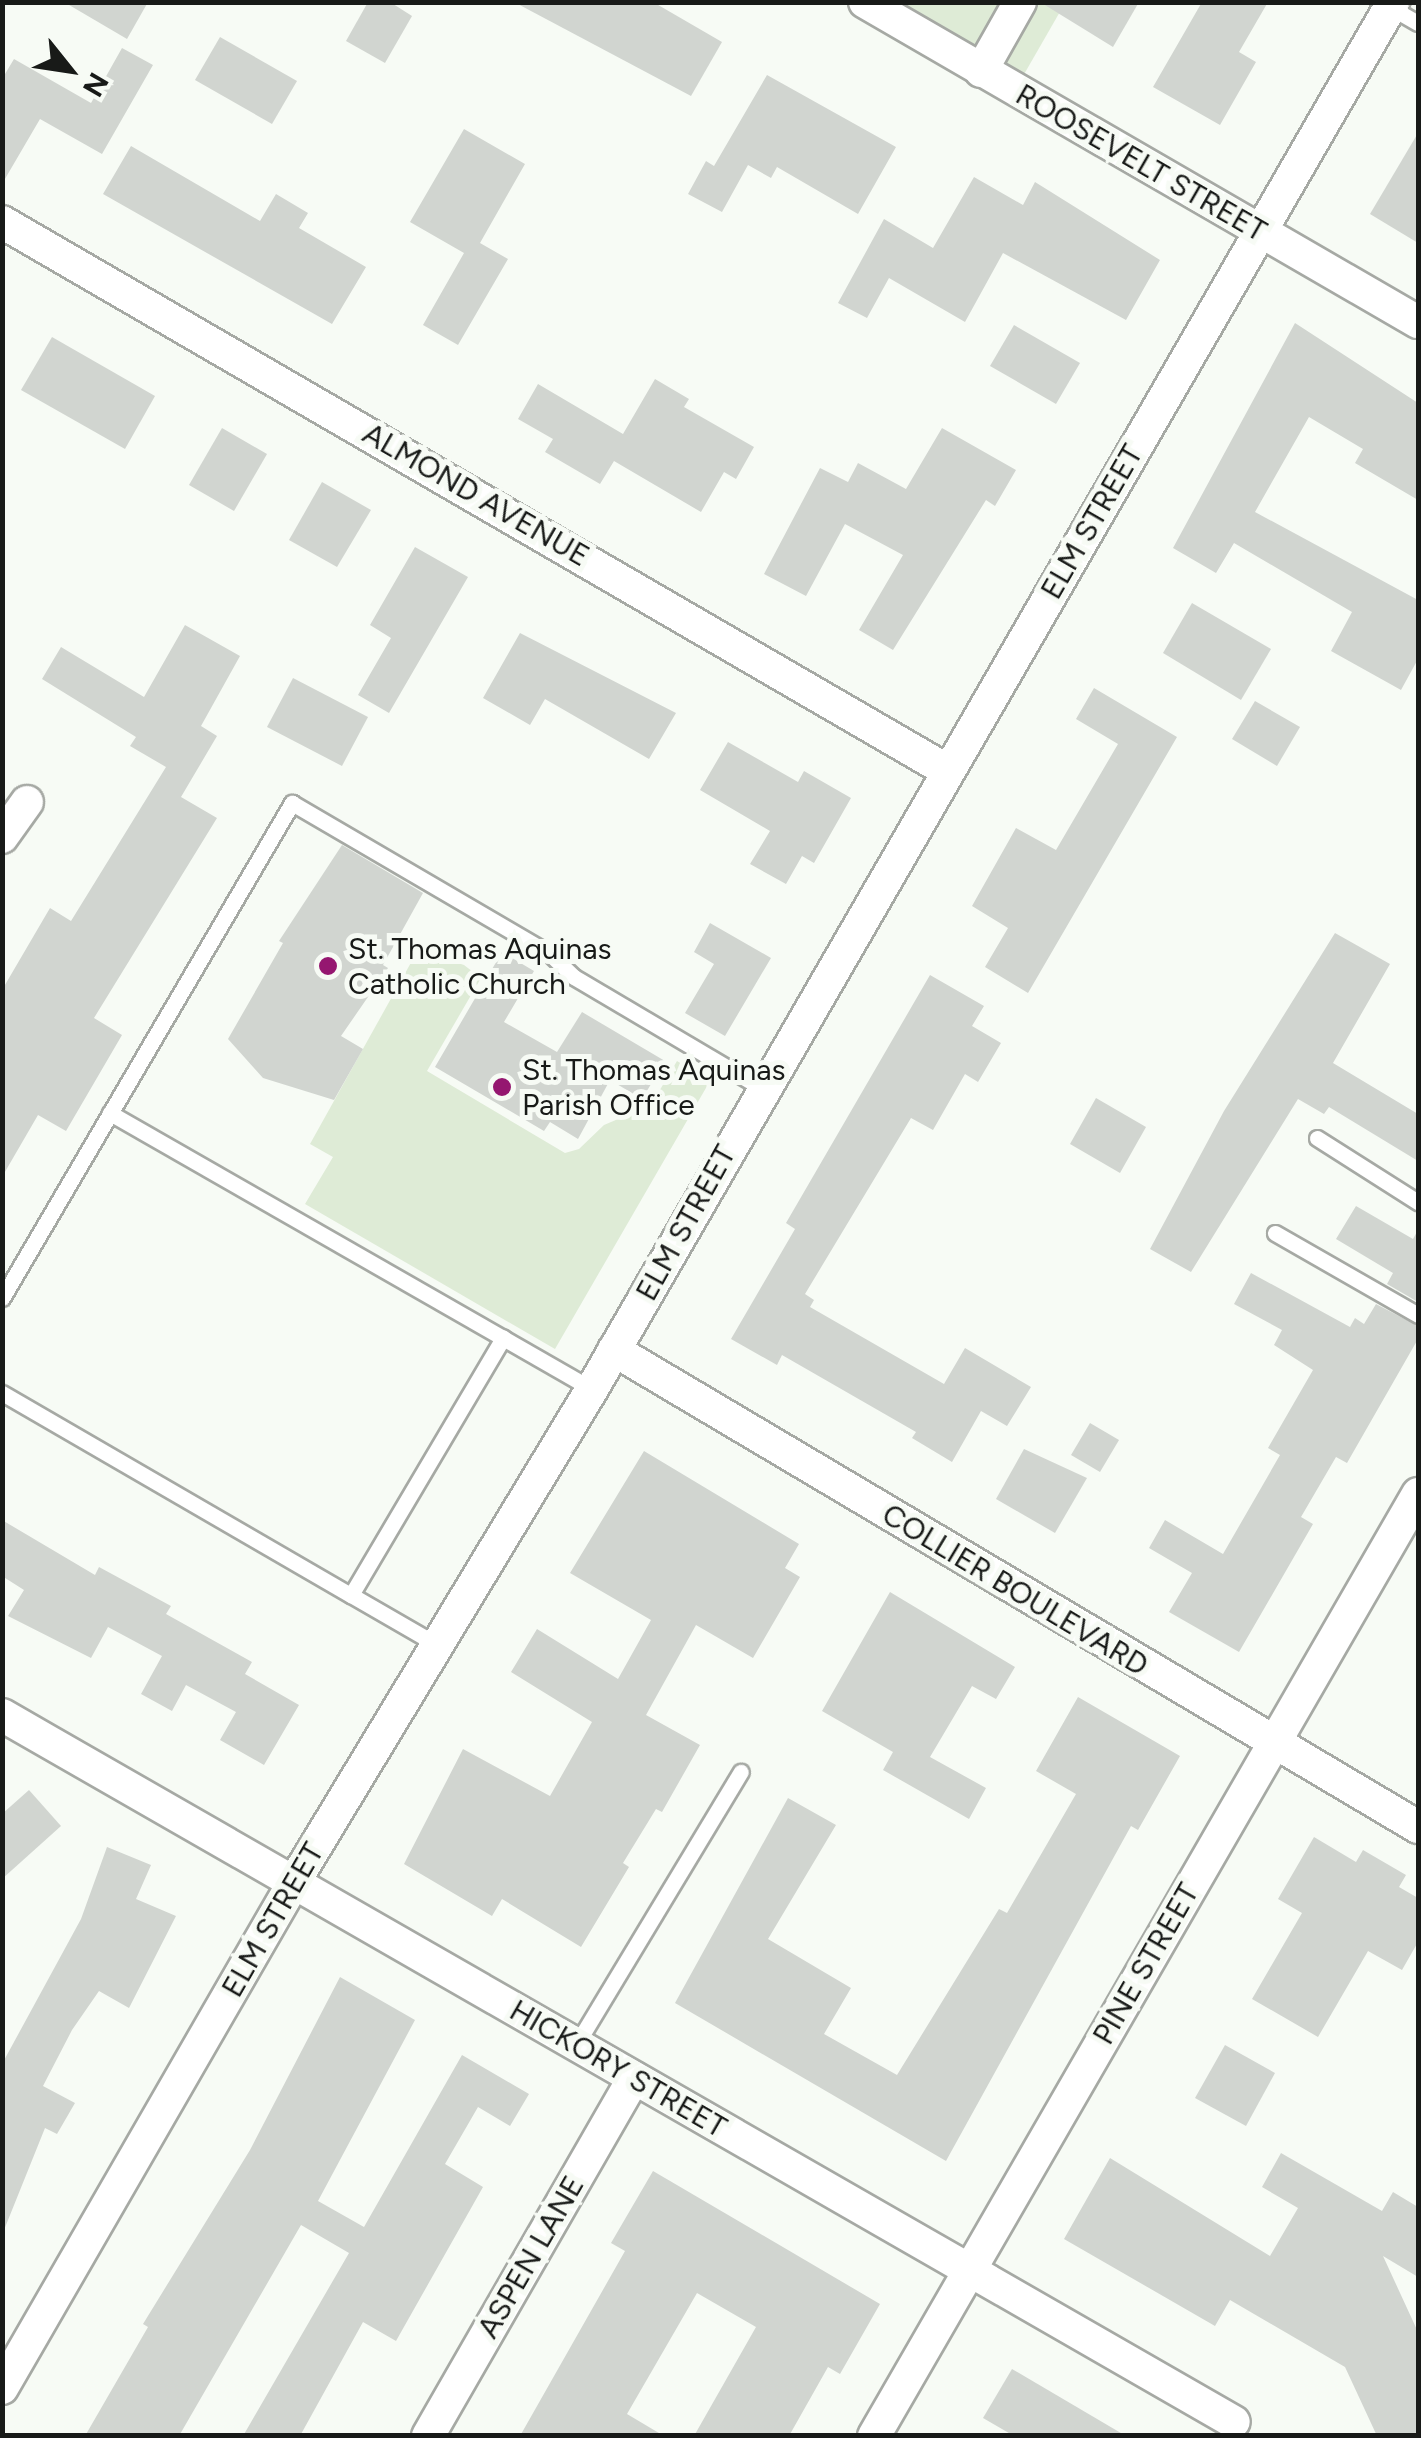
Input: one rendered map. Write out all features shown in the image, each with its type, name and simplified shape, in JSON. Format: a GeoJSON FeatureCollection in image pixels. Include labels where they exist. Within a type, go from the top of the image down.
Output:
{"type":"FeatureCollection","features":[{"type":"Feature","properties":{"kind":"street","name":"ROOSEVELT STREET"},"geometry":{"type":"LineString","coordinates":[[865,2],[1418,322]]}},
{"type":"Feature","properties":{"kind":"street"},"geometry":{"type":"LineString","coordinates":[[981,70],[1020,2]]}},
{"type":"Feature","properties":{"kind":"street","name":"ELM STREET"},"geometry":{"type":"LineString","coordinates":[[2,2388],[294,1882],[592,1388],[762,1088],[1261,232],[1401,11]]}},
{"type":"Feature","properties":{"kind":"street","name":"ALMOND AVENUE"},"geometry":{"type":"LineString","coordinates":[[2,222],[948,770]]}},
{"type":"Feature","properties":{"kind":"street"},"geometry":{"type":"LineString","coordinates":[[2,836],[27,802]]}},
{"type":"Feature","properties":{"kind":"street","name":"COLLIER BOULEVARD"},"geometry":{"type":"LineString","coordinates":[[614,1350],[1418,1827]]}},
{"type":"Feature","properties":{"kind":"street","name":"PINE STREET"},"geometry":{"type":"LineString","coordinates":[[874,2436],[1418,1494]]}},
{"type":"Feature","properties":{"kind":"street","name":"HICKORY STREET"},"geometry":{"type":"LineString","coordinates":[[2,1715],[1234,2422]]}},
{"type":"Feature","properties":{"kind":"street","name":"ASPEN LANE"},"geometry":{"type":"LineString","coordinates":[[428,2436],[634,2078]]}},
{"type":"Feature","properties":{"kind":"lane"},"geometry":{"type":"LineString","coordinates":[[2,1298],[292,803],[550,954],[574,977],[762,1088]]}},
{"type":"Feature","properties":{"kind":"lane"},"geometry":{"type":"LineString","coordinates":[[110,1114],[592,1388]]}},
{"type":"Feature","properties":{"kind":"lane"},"geometry":{"type":"LineString","coordinates":[[1317,1138],[1418,1202]]}},
{"type":"Feature","properties":{"kind":"lane"},"geometry":{"type":"LineString","coordinates":[[1274,1232],[1418,1315]]}},
{"type":"Feature","properties":{"kind":"lane"},"geometry":{"type":"LineString","coordinates":[[352,1595],[503,1338]]}},
{"type":"Feature","properties":{"kind":"lane"},"geometry":{"type":"LineString","coordinates":[[2,1393],[436,1644]]}},
{"type":"Feature","properties":{"kind":"lane"},"geometry":{"type":"LineString","coordinates":[[576,2045],[741,1772]]}},
{"type":"Feature","properties":{"kind":"green space"},"geometry":{"type":"Polygon","coordinates":[[[865,3],[1065,3],[1015,90],[865,3]]]}},
{"type":"Feature","properties":{"kind":"green space"},"geometry":{"type":"Polygon","coordinates":[[[418,950],[464,965],[481,978],[427,1071],[565,1153],[579,1149],[604,1125],[651,1105],[677,1061],[710,1081],[555,1349],[305,1204],[333,1157],[310,1144],[418,950]]]}},
{"type":"Feature","properties":{"kind":"building"},"geometry":{"type":"Polygon","coordinates":[[[64,2],[148,2],[127,39],[64,2]]]}},
{"type":"Feature","properties":{"kind":"building"},"geometry":{"type":"Polygon","coordinates":[[[368,2],[390,2],[412,16],[385,63],[346,41],[368,2]]]}},
{"type":"Feature","properties":{"kind":"building"},"geometry":{"type":"Polygon","coordinates":[[[514,2],[653,2],[722,42],[691,96],[514,2]]]}},
{"type":"Feature","properties":{"kind":"building"},"geometry":{"type":"Polygon","coordinates":[[[1040,2],[1139,2],[1113,47],[1040,2]]]}},
{"type":"Feature","properties":{"kind":"building"},"geometry":{"type":"Polygon","coordinates":[[[1202,2],[1268,2],[1239,52],[1256,62],[1220,125],[1153,87],[1202,2]]]}},
{"type":"Feature","properties":{"kind":"building"},"geometry":{"type":"Polygon","coordinates":[[[220,37],[297,81],[272,124],[195,80],[220,37]]]}},
{"type":"Feature","properties":{"kind":"building"},"geometry":{"type":"Polygon","coordinates":[[[122,48],[153,65],[102,154],[40,119],[2,184],[2,79],[14,59],[91,103],[122,48]]]}},
{"type":"Feature","properties":{"kind":"building"},"geometry":{"type":"Polygon","coordinates":[[[767,75],[896,147],[858,214],[777,167],[771,178],[748,165],[722,212],[688,194],[706,161],[714,166],[767,75]]]}},
{"type":"Feature","properties":{"kind":"building"},"geometry":{"type":"Polygon","coordinates":[[[464,129],[525,164],[480,243],[508,259],[458,345],[423,325],[464,253],[410,222],[464,129]]]}},
{"type":"Feature","properties":{"kind":"building"},"geometry":{"type":"Polygon","coordinates":[[[1418,133],[1418,243],[1370,214],[1418,133]]]}},
{"type":"Feature","properties":{"kind":"building"},"geometry":{"type":"Polygon","coordinates":[[[131,146],[260,221],[276,194],[308,213],[299,228],[366,267],[332,324],[103,194],[131,146]]]}},
{"type":"Feature","properties":{"kind":"building"},"geometry":{"type":"Polygon","coordinates":[[[974,177],[1023,205],[1035,182],[1160,260],[1126,320],[1003,253],[965,322],[889,278],[867,318],[838,303],[884,219],[933,248],[974,177]]]}},
{"type":"Feature","properties":{"kind":"building"},"geometry":{"type":"Polygon","coordinates":[[[1295,323],[1418,403],[1418,500],[1355,463],[1363,449],[1309,417],[1255,512],[1418,600],[1418,659],[1401,690],[1331,651],[1352,612],[1234,543],[1216,573],[1173,548],[1295,323]]]}},
{"type":"Feature","properties":{"kind":"building"},"geometry":{"type":"Polygon","coordinates":[[[1014,325],[1080,363],[1056,404],[990,366],[1014,325]]]}},
{"type":"Feature","properties":{"kind":"building"},"geometry":{"type":"Polygon","coordinates":[[[52,337],[155,396],[125,449],[21,390],[52,337]]]}},
{"type":"Feature","properties":{"kind":"building"},"geometry":{"type":"Polygon","coordinates":[[[655,379],[689,399],[684,407],[754,447],[736,479],[724,472],[701,512],[614,461],[600,484],[545,452],[553,439],[518,419],[538,384],[623,434],[655,379]]]}},
{"type":"Feature","properties":{"kind":"building"},"geometry":{"type":"Polygon","coordinates":[[[222,428],[267,454],[234,511],[189,485],[222,428]]]}},
{"type":"Feature","properties":{"kind":"building"},"geometry":{"type":"Polygon","coordinates":[[[942,428],[1016,470],[995,506],[986,500],[893,650],[859,630],[903,555],[845,524],[806,596],[764,574],[820,468],[848,482],[858,463],[906,489],[942,428]]]}},
{"type":"Feature","properties":{"kind":"building"},"geometry":{"type":"Polygon","coordinates":[[[322,482],[371,510],[337,567],[289,540],[322,482]]]}},
{"type":"Feature","properties":{"kind":"building"},"geometry":{"type":"Polygon","coordinates":[[[415,547],[468,577],[389,713],[358,695],[391,638],[370,625],[415,547]]]}},
{"type":"Feature","properties":{"kind":"building"},"geometry":{"type":"Polygon","coordinates":[[[1192,603],[1271,649],[1241,700],[1163,653],[1192,603]]]}},
{"type":"Feature","properties":{"kind":"building"},"geometry":{"type":"Polygon","coordinates":[[[185,625],[240,656],[201,726],[217,736],[181,797],[217,818],[94,1018],[122,1035],[66,1131],[38,1115],[2,1177],[2,990],[50,908],[71,921],[166,767],[130,746],[136,737],[42,679],[61,647],[144,697],[185,625]]]}},
{"type":"Feature","properties":{"kind":"building"},"geometry":{"type":"Polygon","coordinates":[[[520,633],[676,713],[649,759],[545,699],[530,725],[483,698],[520,633]]]}},
{"type":"Feature","properties":{"kind":"building"},"geometry":{"type":"Polygon","coordinates":[[[293,678],[368,717],[342,766],[267,727],[293,678]]]}},
{"type":"Feature","properties":{"kind":"building"},"geometry":{"type":"Polygon","coordinates":[[[1094,688],[1177,737],[1028,993],[985,967],[1008,928],[972,906],[1016,828],[1056,850],[1118,744],[1076,719],[1094,688]]]}},
{"type":"Feature","properties":{"kind":"building"},"geometry":{"type":"Polygon","coordinates":[[[1255,701],[1300,727],[1277,766],[1232,739],[1255,701]]]}},
{"type":"Feature","properties":{"kind":"building"},"geometry":{"type":"Polygon","coordinates":[[[728,742],[798,782],[804,771],[851,798],[814,863],[802,856],[786,884],[750,864],[770,831],[700,790],[728,742]]]}},
{"type":"Feature","properties":{"kind":"building","name":"St. Thomas Aquinas Catholic Church"},"geometry":{"type":"Polygon","coordinates":[[[342,845],[423,893],[383,965],[388,968],[341,1036],[363,1049],[334,1100],[263,1078],[228,1039],[283,943],[279,941],[342,845]]]}},
{"type":"Feature","properties":{"kind":"building"},"geometry":{"type":"Polygon","coordinates":[[[710,923],[771,958],[725,1036],[685,1013],[714,964],[694,952],[710,923]]]}},
{"type":"Feature","properties":{"kind":"building"},"geometry":{"type":"Polygon","coordinates":[[[1335,933],[1390,964],[1333,1063],[1418,1114],[1418,1161],[1329,1107],[1324,1114],[1298,1099],[1191,1272],[1150,1249],[1224,1111],[1335,933]]]}},
{"type":"Feature","properties":{"kind":"building"},"geometry":{"type":"Polygon","coordinates":[[[502,952],[534,971],[504,1022],[557,1052],[582,1012],[665,1061],[642,1099],[610,1080],[578,1139],[550,1122],[544,1131],[435,1067],[502,952]]]}},
{"type":"Feature","properties":{"kind":"building"},"geometry":{"type":"Polygon","coordinates":[[[930,975],[984,1006],[972,1026],[1001,1043],[978,1082],[965,1074],[933,1130],[911,1118],[805,1294],[814,1300],[810,1307],[944,1384],[965,1348],[1031,1387],[1007,1426],[981,1411],[952,1462],[912,1438],[916,1432],[782,1355],[777,1365],[731,1339],[795,1229],[786,1223],[930,975]]]}},
{"type":"Feature","properties":{"kind":"building"},"geometry":{"type":"Polygon","coordinates":[[[1096,1098],[1146,1127],[1120,1173],[1070,1144],[1096,1098]]]}},
{"type":"Feature","properties":{"kind":"building"},"geometry":{"type":"Polygon","coordinates":[[[1356,1206],[1413,1239],[1418,1230],[1418,1302],[1387,1284],[1393,1273],[1336,1239],[1356,1206]]]}},
{"type":"Feature","properties":{"kind":"building"},"geometry":{"type":"Polygon","coordinates":[[[1251,1273],[1350,1327],[1355,1318],[1364,1324],[1376,1304],[1418,1326],[1418,1339],[1347,1463],[1336,1457],[1301,1517],[1313,1524],[1239,1652],[1169,1612],[1192,1573],[1149,1548],[1165,1520],[1223,1554],[1280,1455],[1268,1448],[1313,1370],[1274,1345],[1282,1330],[1234,1304],[1251,1273]]]}},
{"type":"Feature","properties":{"kind":"building"},"geometry":{"type":"Polygon","coordinates":[[[1090,1423],[1119,1440],[1100,1472],[1071,1455],[1090,1423]]]}},
{"type":"Feature","properties":{"kind":"building"},"geometry":{"type":"Polygon","coordinates":[[[1024,1449],[1087,1478],[1055,1533],[996,1499],[1024,1449]]]}},
{"type":"Feature","properties":{"kind":"building"},"geometry":{"type":"Polygon","coordinates":[[[644,1451],[799,1544],[785,1568],[800,1577],[753,1658],[696,1625],[646,1715],[700,1745],[662,1812],[656,1809],[623,1863],[629,1867],[581,1947],[502,1899],[492,1916],[404,1864],[463,1749],[550,1796],[592,1722],[511,1672],[537,1629],[618,1679],[651,1620],[570,1573],[644,1451]]]}},
{"type":"Feature","properties":{"kind":"building"},"geometry":{"type":"Polygon","coordinates":[[[2,1520],[95,1575],[99,1567],[171,1606],[166,1614],[252,1662],[245,1674],[299,1705],[264,1765],[220,1740],[236,1712],[186,1685],[172,1711],[141,1694],[162,1656],[108,1627],[91,1658],[8,1616],[24,1590],[2,1576],[2,1520]]]}},
{"type":"Feature","properties":{"kind":"building"},"geometry":{"type":"Polygon","coordinates":[[[890,1592],[1015,1667],[996,1699],[972,1686],[930,1757],[986,1788],[969,1819],[883,1770],[893,1752],[822,1711],[890,1592]]]}},
{"type":"Feature","properties":{"kind":"building"},"geometry":{"type":"Polygon","coordinates":[[[1078,1697],[1180,1756],[1138,1830],[1131,1826],[946,2161],[675,2003],[788,1798],[836,1825],[768,1939],[851,1988],[824,2034],[897,2075],[999,1909],[1007,1913],[1076,1794],[1036,1771],[1078,1697]]]}},
{"type":"Feature","properties":{"kind":"building"},"geometry":{"type":"Polygon","coordinates":[[[29,1790],[61,1826],[2,1879],[2,1814],[29,1790]]]}},
{"type":"Feature","properties":{"kind":"building"},"geometry":{"type":"Polygon","coordinates":[[[1314,1837],[1356,1862],[1363,1850],[1406,1875],[1399,1887],[1418,1898],[1418,1942],[1402,1970],[1368,1951],[1318,2037],[1252,1999],[1302,1913],[1278,1899],[1314,1837]]]}},
{"type":"Feature","properties":{"kind":"building"},"geometry":{"type":"Polygon","coordinates":[[[107,1847],[151,1865],[136,1899],[176,1916],[129,2008],[99,1991],[72,2030],[43,2086],[75,2103],[57,2134],[45,2128],[2,2235],[2,2064],[81,1919],[107,1847]]]}},
{"type":"Feature","properties":{"kind":"building"},"geometry":{"type":"Polygon","coordinates":[[[340,1977],[415,2020],[318,2201],[364,2227],[462,2055],[529,2094],[510,2126],[478,2107],[445,2164],[483,2187],[396,2341],[363,2322],[300,2436],[243,2436],[349,2253],[301,2225],[179,2436],[85,2436],[148,2327],[143,2324],[250,2150],[340,1977]]]}},
{"type":"Feature","properties":{"kind":"building"},"geometry":{"type":"Polygon","coordinates":[[[1225,2045],[1275,2073],[1246,2126],[1195,2098],[1225,2045]]]}},
{"type":"Feature","properties":{"kind":"building"},"geometry":{"type":"Polygon","coordinates":[[[1281,2153],[1382,2211],[1393,2192],[1418,2207],[1418,2277],[1383,2256],[1418,2332],[1418,2436],[1377,2436],[1345,2367],[1230,2300],[1215,2326],[1064,2239],[1110,2158],[1270,2256],[1298,2208],[1262,2187],[1281,2153]]]}},
{"type":"Feature","properties":{"kind":"building"},"geometry":{"type":"Polygon","coordinates":[[[653,2171],[880,2304],[840,2374],[828,2367],[789,2436],[694,2436],[756,2327],[697,2293],[627,2414],[664,2436],[520,2436],[625,2251],[611,2243],[653,2171]]]}},
{"type":"Feature","properties":{"kind":"building"},"geometry":{"type":"Polygon","coordinates":[[[1012,2369],[1126,2436],[1014,2436],[983,2418],[1012,2369]]]}},
{"type":"Feature","properties":{"kind":"place","name":"St. Thomas Aquinas Catholic Church"},"geometry":{"type":"Point","coordinates":[328,966]}},
{"type":"Feature","properties":{"kind":"place","name":"St. Thomas Aquinas Parish Office"},"geometry":{"type":"Point","coordinates":[502,1087]}}]}
